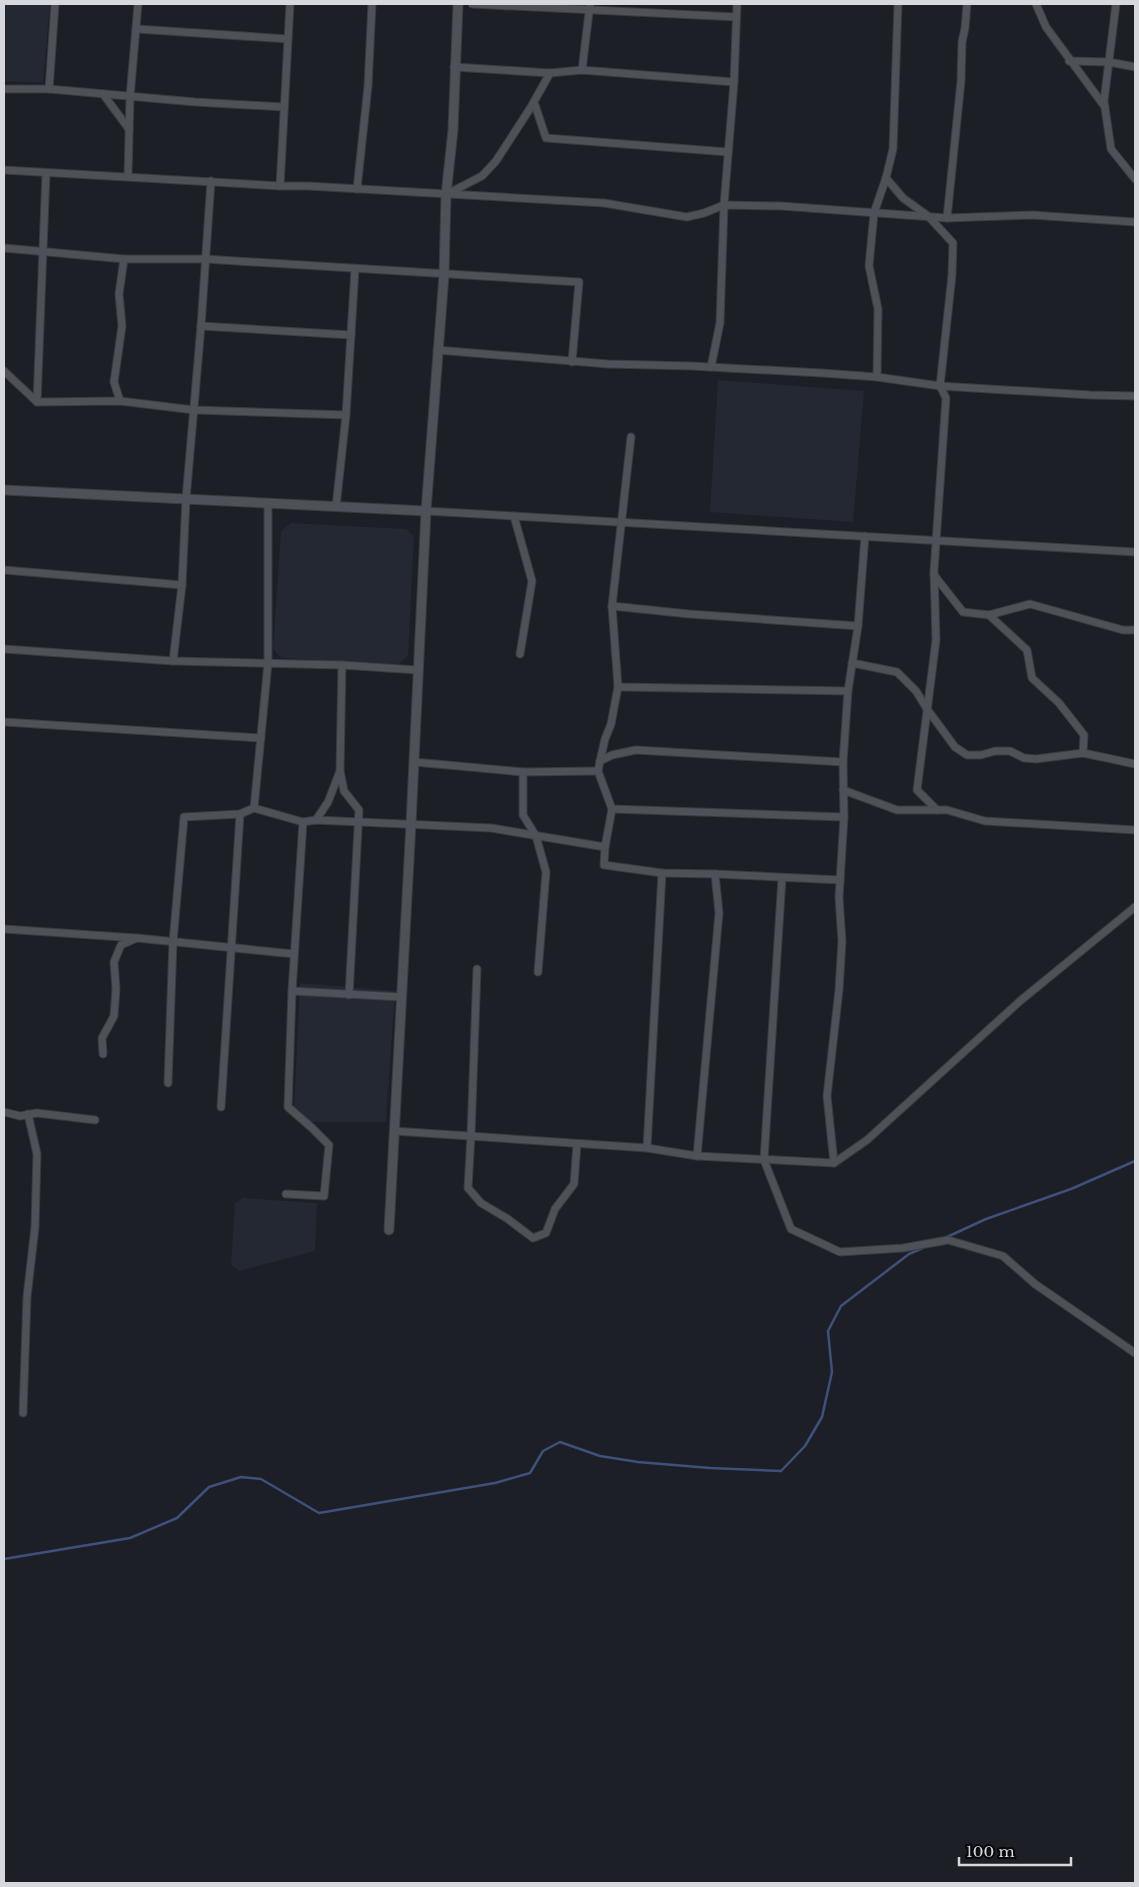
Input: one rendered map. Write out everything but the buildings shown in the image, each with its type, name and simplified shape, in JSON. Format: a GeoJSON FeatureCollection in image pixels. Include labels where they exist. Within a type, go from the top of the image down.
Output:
{"type":"FeatureCollection","features":[{"type":"Feature","properties":{"kind":"street"},"geometry":{"type":"LineString","coordinates":[[49,89],[55,4]]}},
{"type":"Feature","properties":{"kind":"street"},"geometry":{"type":"LineString","coordinates":[[128,176],[130,97],[138,4]]}},
{"type":"Feature","properties":{"kind":"street"},"geometry":{"type":"LineString","coordinates":[[280,186],[290,4]]}},
{"type":"Feature","properties":{"kind":"street"},"geometry":{"type":"LineString","coordinates":[[357,189],[368,86],[372,4]]}},
{"type":"Feature","properties":{"kind":"street"},"geometry":{"type":"LineString","coordinates":[[389,1230],[411,823],[417,670],[437,350],[444,275],[446,194],[453,130],[454,66],[458,4]]}},
{"type":"Feature","properties":{"kind":"street"},"geometry":{"type":"LineString","coordinates":[[472,4],[590,7],[736,16]]}},
{"type":"Feature","properties":{"kind":"street"},"geometry":{"type":"LineString","coordinates":[[711,367],[720,323],[724,205],[734,82],[737,4]]}},
{"type":"Feature","properties":{"kind":"street"},"geometry":{"type":"LineString","coordinates":[[877,376],[878,309],[869,266],[874,213],[886,178],[893,149],[898,4]]}},
{"type":"Feature","properties":{"kind":"street"},"geometry":{"type":"LineString","coordinates":[[947,218],[967,4]]}},
{"type":"Feature","properties":{"kind":"street"},"geometry":{"type":"LineString","coordinates":[[1036,4],[1046,27],[1069,61],[1106,109]]}},
{"type":"Feature","properties":{"kind":"street"},"geometry":{"type":"LineString","coordinates":[[1116,4],[1104,100],[1111,149],[1135,179]]}},
{"type":"Feature","properties":{"kind":"street"},"geometry":{"type":"LineString","coordinates":[[582,70],[590,7]]}},
{"type":"Feature","properties":{"kind":"street"},"geometry":{"type":"LineString","coordinates":[[137,29],[288,39]]}},
{"type":"Feature","properties":{"kind":"street"},"geometry":{"type":"LineString","coordinates":[[1069,61],[1109,62],[1135,67]]}},
{"type":"Feature","properties":{"kind":"street"},"geometry":{"type":"LineString","coordinates":[[454,66],[550,72],[582,70],[734,82]]}},
{"type":"Feature","properties":{"kind":"street"},"geometry":{"type":"LineString","coordinates":[[446,194],[482,176],[496,161],[534,102],[550,72]]}},
{"type":"Feature","properties":{"kind":"street"},"geometry":{"type":"LineString","coordinates":[[4,88],[49,89],[130,97],[284,107]]}},
{"type":"Feature","properties":{"kind":"street"},"geometry":{"type":"LineString","coordinates":[[103,94],[129,128]]}},
{"type":"Feature","properties":{"kind":"street"},"geometry":{"type":"LineString","coordinates":[[534,102],[546,138],[728,152]]}},
{"type":"Feature","properties":{"kind":"street"},"geometry":{"type":"LineString","coordinates":[[4,170],[604,203],[687,216],[704,213],[724,205],[781,206],[947,218],[1032,215],[1135,222]]}},
{"type":"Feature","properties":{"kind":"street"},"geometry":{"type":"LineString","coordinates":[[37,402],[46,173]]}},
{"type":"Feature","properties":{"kind":"street"},"geometry":{"type":"LineString","coordinates":[[886,178],[903,198],[928,216],[952,242],[952,275],[940,386],[946,398],[934,575],[936,640],[917,790],[937,810]]}},
{"type":"Feature","properties":{"kind":"street"},"geometry":{"type":"LineString","coordinates":[[173,661],[182,585],[186,499],[211,181]]}},
{"type":"Feature","properties":{"kind":"street"},"geometry":{"type":"LineString","coordinates":[[4,248],[124,259],[205,259],[580,282],[572,362]]}},
{"type":"Feature","properties":{"kind":"street"},"geometry":{"type":"LineString","coordinates":[[120,401],[114,382],[122,326],[119,294],[124,259]]}},
{"type":"Feature","properties":{"kind":"street"},"geometry":{"type":"LineString","coordinates":[[336,507],[346,415],[355,268]]}},
{"type":"Feature","properties":{"kind":"street"},"geometry":{"type":"LineString","coordinates":[[201,326],[351,335]]}},
{"type":"Feature","properties":{"kind":"street"},"geometry":{"type":"LineString","coordinates":[[437,350],[572,362],[877,376],[940,386],[1135,396]]}},
{"type":"Feature","properties":{"kind":"street"},"geometry":{"type":"LineString","coordinates":[[4,371],[37,402],[120,401],[194,410],[346,415]]}},
{"type":"Feature","properties":{"kind":"street"},"geometry":{"type":"LineString","coordinates":[[631,437],[612,606],[618,687],[611,724],[605,740],[598,771],[612,809],[605,847],[604,865],[662,873],[840,880]]}},
{"type":"Feature","properties":{"kind":"street"},"geometry":{"type":"LineString","coordinates":[[4,490],[426,511],[1135,552]]}},
{"type":"Feature","properties":{"kind":"street"},"geometry":{"type":"LineString","coordinates":[[254,808],[268,663],[268,503]]}},
{"type":"Feature","properties":{"kind":"street"},"geometry":{"type":"LineString","coordinates":[[514,516],[532,581],[520,654]]}},
{"type":"Feature","properties":{"kind":"street"},"geometry":{"type":"LineString","coordinates":[[834,1163],[827,1096],[839,990],[842,941],[839,898],[844,817],[843,762],[848,691],[858,626],[865,536]]}},
{"type":"Feature","properties":{"kind":"street"},"geometry":{"type":"LineString","coordinates":[[4,570],[182,585]]}},
{"type":"Feature","properties":{"kind":"street"},"geometry":{"type":"LineString","coordinates":[[934,575],[963,612],[989,614],[1030,604],[1123,630],[1135,630]]}},
{"type":"Feature","properties":{"kind":"street"},"geometry":{"type":"LineString","coordinates":[[612,606],[689,614],[858,626]]}},
{"type":"Feature","properties":{"kind":"street"},"geometry":{"type":"LineString","coordinates":[[989,614],[1026,650],[1032,678],[1059,703],[1084,735],[1083,753]]}},
{"type":"Feature","properties":{"kind":"street"},"geometry":{"type":"LineString","coordinates":[[4,649],[173,661],[342,665],[417,670]]}},
{"type":"Feature","properties":{"kind":"street"},"geometry":{"type":"LineString","coordinates":[[852,663],[897,672],[916,691],[955,747],[967,755],[1010,751],[1024,758],[1036,759],[1083,753],[1135,764]]}},
{"type":"Feature","properties":{"kind":"street"},"geometry":{"type":"LineString","coordinates":[[342,665],[340,771],[344,791],[360,810],[349,995]]}},
{"type":"Feature","properties":{"kind":"street"},"geometry":{"type":"LineString","coordinates":[[618,687],[848,691]]}},
{"type":"Feature","properties":{"kind":"street"},"geometry":{"type":"LineString","coordinates":[[4,722],[261,738]]}},
{"type":"Feature","properties":{"kind":"street"},"geometry":{"type":"LineString","coordinates":[[600,760],[612,755],[636,750],[843,762]]}},
{"type":"Feature","properties":{"kind":"street"},"geometry":{"type":"LineString","coordinates":[[414,762],[523,772],[598,771]]}},
{"type":"Feature","properties":{"kind":"street"},"geometry":{"type":"LineString","coordinates":[[316,820],[328,802],[340,771]]}},
{"type":"Feature","properties":{"kind":"street"},"geometry":{"type":"LineString","coordinates":[[523,772],[523,815],[536,836],[546,872],[538,972]]}},
{"type":"Feature","properties":{"kind":"street"},"geometry":{"type":"LineString","coordinates":[[844,790],[897,810],[947,810],[985,821],[1135,830]]}},
{"type":"Feature","properties":{"kind":"street"},"geometry":{"type":"LineString","coordinates":[[168,1083],[173,942],[184,817],[240,814],[254,808],[302,822],[316,820],[411,823],[491,828],[605,847]]}},
{"type":"Feature","properties":{"kind":"street"},"geometry":{"type":"LineString","coordinates":[[612,809],[844,817]]}},
{"type":"Feature","properties":{"kind":"street"},"geometry":{"type":"LineString","coordinates":[[221,1107],[240,814]]}},
{"type":"Feature","properties":{"kind":"street"},"geometry":{"type":"LineString","coordinates":[[286,1194],[324,1196],[329,1145],[288,1107],[292,991],[302,822]]}},
{"type":"Feature","properties":{"kind":"street"},"geometry":{"type":"LineString","coordinates":[[647,1148],[662,873]]}},
{"type":"Feature","properties":{"kind":"street"},"geometry":{"type":"LineString","coordinates":[[697,1156],[719,913],[715,874]]}},
{"type":"Feature","properties":{"kind":"street"},"geometry":{"type":"LineString","coordinates":[[782,878],[764,1160],[790,1229],[840,1252],[903,1248],[948,1240],[1003,1256],[1035,1284],[1135,1353]]}},
{"type":"Feature","properties":{"kind":"street"},"geometry":{"type":"LineString","coordinates":[[394,1131],[647,1148],[697,1156],[834,1163],[867,1140],[1020,1001],[1135,907]]}},
{"type":"Feature","properties":{"kind":"street"},"geometry":{"type":"LineString","coordinates":[[4,929],[137,938],[294,954]]}},
{"type":"Feature","properties":{"kind":"street"},"geometry":{"type":"LineString","coordinates":[[103,1054],[102,1038],[114,1016],[116,989],[114,962],[121,945],[137,938]]}},
{"type":"Feature","properties":{"kind":"street"},"geometry":{"type":"LineString","coordinates":[[477,969],[468,1188],[481,1203],[508,1219],[533,1238],[546,1233],[555,1209],[574,1184],[577,1144]]}},
{"type":"Feature","properties":{"kind":"street"},"geometry":{"type":"LineString","coordinates":[[292,991],[401,998]]}},
{"type":"Feature","properties":{"kind":"street"},"geometry":{"type":"LineString","coordinates":[[4,1112],[20,1116],[37,1113],[95,1120]]}},
{"type":"Feature","properties":{"kind":"street"},"geometry":{"type":"LineString","coordinates":[[23,1413],[27,1297],[35,1227],[37,1163],[37,1154],[28,1114]]}},
{"type":"Feature","properties":{"kind":"shaded area"},"geometry":{"type":"Polygon","coordinates":[[[4,4],[50,4],[43,83],[4,81],[4,4]]]}},
{"type":"Feature","properties":{"kind":"shaded area"},"geometry":{"type":"Polygon","coordinates":[[[718,380],[864,391],[853,522],[710,512],[718,380]]]}},
{"type":"Feature","properties":{"kind":"shaded area"},"geometry":{"type":"Polygon","coordinates":[[[291,523],[406,529],[414,537],[408,656],[399,664],[282,658],[273,649],[281,531],[291,523]]]}},
{"type":"Feature","properties":{"kind":"shaded area"},"geometry":{"type":"Polygon","coordinates":[[[300,983],[395,991],[386,1122],[311,1122],[294,1108],[300,983]]]}},
{"type":"Feature","properties":{"kind":"shaded area"},"geometry":{"type":"Polygon","coordinates":[[[243,1198],[317,1203],[315,1251],[239,1271],[231,1265],[235,1203],[243,1198]]]}},
{"type":"Feature","properties":{"kind":"waterway"},"geometry":{"type":"LineString","coordinates":[[947,1237],[986,1219],[1071,1189],[1135,1161]]}},
{"type":"Feature","properties":{"kind":"waterway"},"geometry":{"type":"LineString","coordinates":[[4,1559],[130,1538],[177,1518],[209,1487],[241,1477],[261,1479],[319,1513],[495,1483],[530,1473],[543,1451],[560,1442],[600,1456],[638,1462],[781,1471],[805,1446],[822,1417],[832,1372],[828,1331],[841,1306],[909,1254],[923,1248]]}}]}
